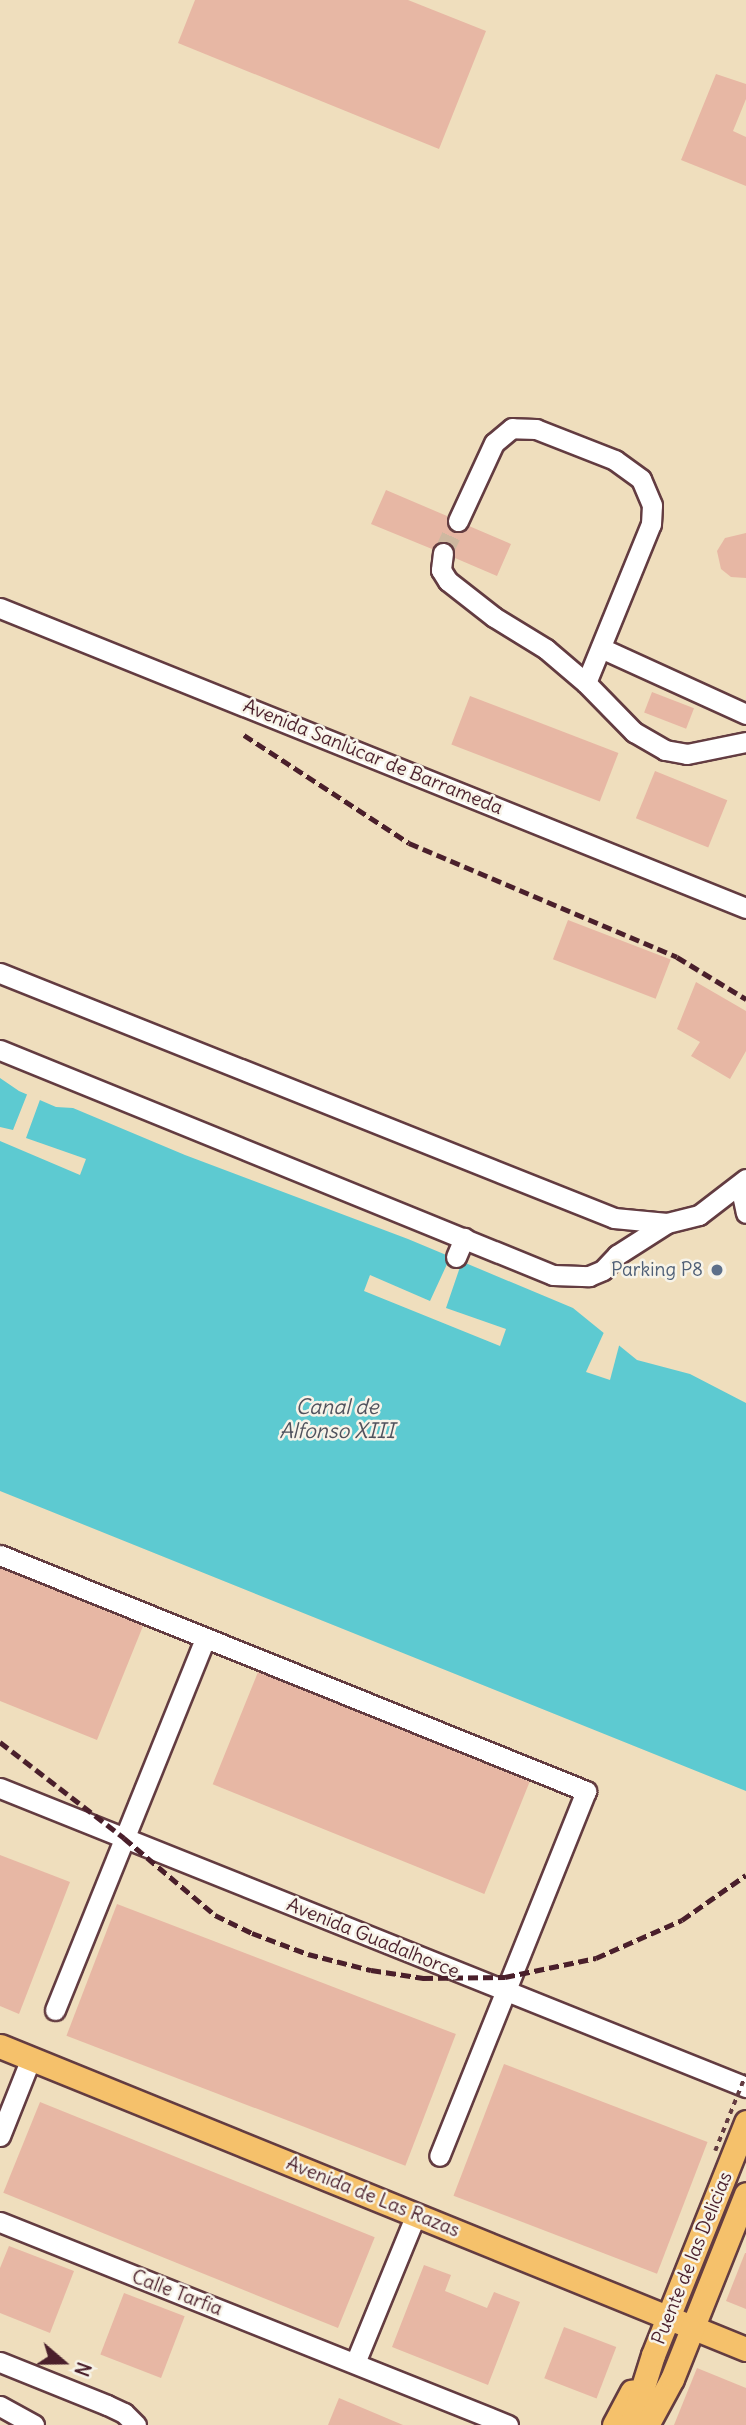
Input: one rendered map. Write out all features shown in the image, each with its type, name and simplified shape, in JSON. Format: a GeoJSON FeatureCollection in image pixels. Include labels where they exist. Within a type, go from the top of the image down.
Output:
{"type":"FeatureCollection","features":[{"type":"Feature","properties":{"kind":"main road","name":"Avenida de Las Razas"},"geometry":{"type":"LineString","coordinates":[[0,2046],[746,2349]]}},
{"type":"Feature","properties":{"kind":"main road","name":"Puente de las Delicias"},"geometry":{"type":"LineString","coordinates":[[653,2355],[669,2317],[723,2155],[746,2122]]}},
{"type":"Feature","properties":{"kind":"main road","name":"Puente de las Delicias"},"geometry":{"type":"LineString","coordinates":[[673,2379],[746,2194]]}},
{"type":"Feature","properties":{"kind":"main road"},"geometry":{"type":"LineString","coordinates":[[614,2425],[653,2355]]}},
{"type":"Feature","properties":{"kind":"main road"},"geometry":{"type":"LineString","coordinates":[[631,2425],[653,2355]]}},
{"type":"Feature","properties":{"kind":"main road"},"geometry":{"type":"LineString","coordinates":[[647,2425],[673,2379]]}},
{"type":"Feature","properties":{"kind":"main road"},"geometry":{"type":"LineString","coordinates":[[660,2425],[673,2379]]}},
{"type":"Feature","properties":{"kind":"street"},"geometry":{"type":"LineString","coordinates":[[458,521],[494,443],[512,428],[536,429],[615,460],[641,479],[653,505],[651,524],[586,683]]}},
{"type":"Feature","properties":{"kind":"street"},"geometry":{"type":"LineString","coordinates":[[443,553],[442,570],[448,581],[494,617],[546,649],[586,683],[634,732],[665,750],[687,754],[746,743]]}},
{"type":"Feature","properties":{"kind":"street","name":"Avenida Sanlúcar de Barrameda"},"geometry":{"type":"LineString","coordinates":[[0,608],[746,908]]}},
{"type":"Feature","properties":{"kind":"street"},"geometry":{"type":"LineString","coordinates":[[601,648],[746,714]]}},
{"type":"Feature","properties":{"kind":"street"},"geometry":{"type":"LineString","coordinates":[[0,973],[614,1218],[667,1223],[699,1215],[746,1179]]}},
{"type":"Feature","properties":{"kind":"street"},"geometry":{"type":"LineString","coordinates":[[0,1050],[553,1275],[575,1278],[603,1270],[617,1255],[667,1223]]}},
{"type":"Feature","properties":{"kind":"street"},"geometry":{"type":"LineString","coordinates":[[746,1187],[743,1199],[746,1213]]}},
{"type":"Feature","properties":{"kind":"street"},"geometry":{"type":"LineString","coordinates":[[456,1257],[464,1238]]}},
{"type":"Feature","properties":{"kind":"street"},"geometry":{"type":"LineString","coordinates":[[0,1555],[586,1791],[439,2156]]}},
{"type":"Feature","properties":{"kind":"street"},"geometry":{"type":"LineString","coordinates":[[55,2010],[205,1637]]}},
{"type":"Feature","properties":{"kind":"street","name":"Avenida Guadalhorce"},"geometry":{"type":"LineString","coordinates":[[0,1788],[746,2087]]}},
{"type":"Feature","properties":{"kind":"street"},"geometry":{"type":"LineString","coordinates":[[0,2136],[31,2058]]}},
{"type":"Feature","properties":{"kind":"street"},"geometry":{"type":"LineString","coordinates":[[355,2363],[416,2214]]}},
{"type":"Feature","properties":{"kind":"street","name":"Calle Tarfia"},"geometry":{"type":"LineString","coordinates":[[0,2222],[508,2425]]}},
{"type":"Feature","properties":{"kind":"street"},"geometry":{"type":"LineString","coordinates":[[0,2362],[107,2405],[124,2413],[136,2425]]}},
{"type":"Feature","properties":{"kind":"street"},"geometry":{"type":"LineString","coordinates":[[0,2406],[34,2425]]}},
{"type":"Feature","properties":{"kind":"path"},"geometry":{"type":"LineString","coordinates":[[723,2155],[746,2074]]}},
{"type":"Feature","properties":{"kind":"water","name":"Canal de Alfonso XIII"},"geometry":{"type":"Polygon","coordinates":[[[0,1078],[19,1091],[56,1107],[73,1108],[185,1155],[408,1239],[573,1308],[637,1360],[690,1374],[746,1403],[746,1791],[0,1491],[0,1078]]]}},
{"type":"Feature","properties":{"kind":"pier"},"geometry":{"type":"Polygon","coordinates":[[[28,1092],[41,1097],[26,1138],[86,1159],[80,1175],[0,1141],[0,1127],[13,1130],[28,1092]]]}},
{"type":"Feature","properties":{"kind":"pier"},"geometry":{"type":"Polygon","coordinates":[[[448,1262],[460,1267],[446,1308],[506,1329],[500,1346],[364,1291],[370,1275],[430,1301],[448,1262]]]}},
{"type":"Feature","properties":{"kind":"pier"},"geometry":{"type":"Polygon","coordinates":[[[605,1330],[620,1342],[610,1380],[586,1372],[605,1330]]]}},
{"type":"Feature","properties":{"kind":"building"},"geometry":{"type":"Polygon","coordinates":[[[195,0],[408,0],[486,31],[439,149],[178,43],[195,0]]]}},
{"type":"Feature","properties":{"kind":"building"},"geometry":{"type":"Polygon","coordinates":[[[716,74],[746,84],[746,99],[733,131],[746,137],[746,186],[681,160],[716,74]]]}},
{"type":"Feature","properties":{"kind":"building"},"geometry":{"type":"Polygon","coordinates":[[[386,490],[447,516],[448,527],[454,532],[464,531],[469,526],[511,544],[497,576],[455,558],[450,543],[439,542],[432,549],[371,524],[386,490]]]}},
{"type":"Feature","properties":{"kind":"building"},"geometry":{"type":"Polygon","coordinates":[[[746,533],[746,578],[731,577],[721,569],[717,551],[725,538],[746,533]]]}},
{"type":"Feature","properties":{"kind":"building"},"geometry":{"type":"Polygon","coordinates":[[[652,692],[694,708],[686,729],[644,713],[652,692]]]}},
{"type":"Feature","properties":{"kind":"building"},"geometry":{"type":"Polygon","coordinates":[[[470,696],[618,753],[600,802],[451,745],[470,696]]]}},
{"type":"Feature","properties":{"kind":"building"},"geometry":{"type":"Polygon","coordinates":[[[655,771],[727,800],[708,848],[636,818],[655,771]]]}},
{"type":"Feature","properties":{"kind":"building"},"geometry":{"type":"Polygon","coordinates":[[[568,920],[671,959],[656,999],[553,959],[568,920]]]}},
{"type":"Feature","properties":{"kind":"building"},"geometry":{"type":"Polygon","coordinates":[[[696,982],[746,1011],[746,1051],[730,1079],[691,1056],[700,1042],[677,1029],[696,982]]]}},
{"type":"Feature","properties":{"kind":"building"},"geometry":{"type":"Polygon","coordinates":[[[0,1568],[143,1626],[97,1740],[0,1701],[0,1568]]]}},
{"type":"Feature","properties":{"kind":"building"},"geometry":{"type":"Polygon","coordinates":[[[258,1672],[530,1782],[484,1894],[213,1784],[258,1672]]]}},
{"type":"Feature","properties":{"kind":"building"},"geometry":{"type":"Polygon","coordinates":[[[0,1855],[70,1882],[19,2014],[0,2006],[0,1855]]]}},
{"type":"Feature","properties":{"kind":"building"},"geometry":{"type":"Polygon","coordinates":[[[117,1904],[456,2034],[405,2166],[66,2036],[117,1904]]]}},
{"type":"Feature","properties":{"kind":"building"},"geometry":{"type":"Polygon","coordinates":[[[504,2064],[708,2142],[657,2274],[453,2196],[504,2064]]]}},
{"type":"Feature","properties":{"kind":"building"},"geometry":{"type":"Polygon","coordinates":[[[40,2102],[375,2237],[338,2328],[3,2193],[40,2102]]]}},
{"type":"Feature","properties":{"kind":"building"},"geometry":{"type":"Polygon","coordinates":[[[9,2246],[74,2271],[50,2333],[0,2313],[0,2268],[9,2246]]]}},
{"type":"Feature","properties":{"kind":"building"},"geometry":{"type":"Polygon","coordinates":[[[746,2253],[746,2309],[726,2301],[746,2253]]]}},
{"type":"Feature","properties":{"kind":"building"},"geometry":{"type":"Polygon","coordinates":[[[424,2265],[451,2275],[445,2291],[487,2308],[494,2292],[520,2302],[488,2385],[392,2347],[424,2265]]]}},
{"type":"Feature","properties":{"kind":"building"},"geometry":{"type":"Polygon","coordinates":[[[124,2293],[185,2316],[161,2378],[100,2355],[124,2293]]]}},
{"type":"Feature","properties":{"kind":"building"},"geometry":{"type":"Polygon","coordinates":[[[564,2327],[616,2347],[597,2398],[544,2378],[564,2327]]]}},
{"type":"Feature","properties":{"kind":"building"},"geometry":{"type":"Polygon","coordinates":[[[697,2368],[746,2388],[746,2425],[674,2425],[697,2368]]]}},
{"type":"Feature","properties":{"kind":"building"},"geometry":{"type":"Polygon","coordinates":[[[339,2398],[403,2425],[328,2425],[339,2398]]]}},
{"type":"Feature","properties":{"kind":"tunnel"},"geometry":{"type":"LineString","coordinates":[[443,553],[458,521]]}},
{"type":"Feature","properties":{"kind":"railway"},"geometry":{"type":"LineString","coordinates":[[244,735],[409,843],[677,957],[746,999]]}},
{"type":"Feature","properties":{"kind":"railway"},"geometry":{"type":"LineString","coordinates":[[0,1742],[124,1838],[215,1915],[252,1933],[308,1954],[371,1970],[423,1978],[505,1977],[596,1958],[682,1920],[746,1875]]}},
{"type":"Feature","properties":{"kind":"place","name":"Parking P8"},"geometry":{"type":"Point","coordinates":[717,1270]}}]}
